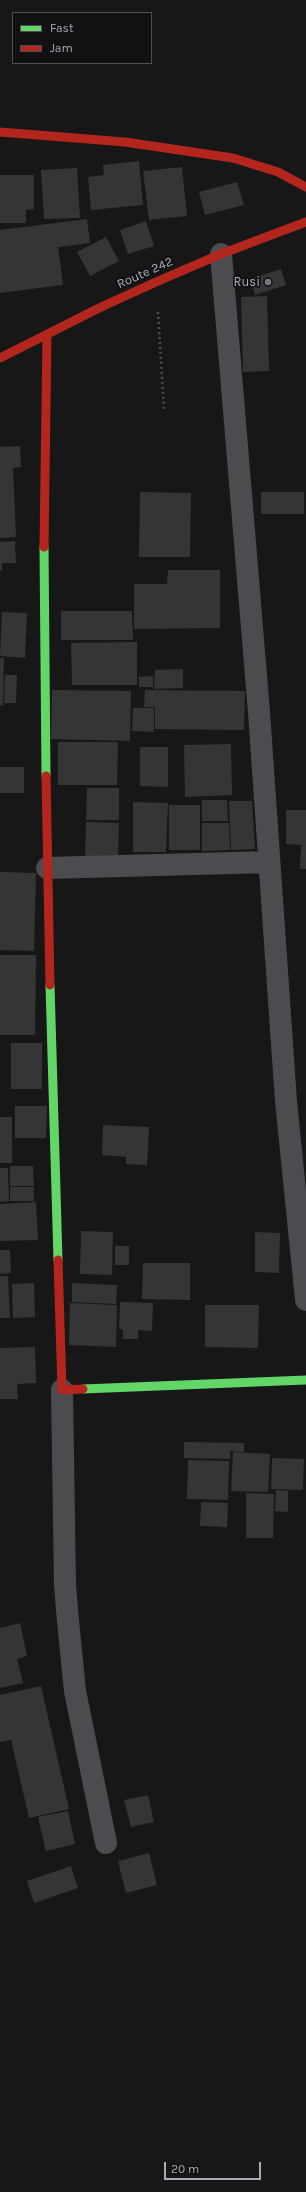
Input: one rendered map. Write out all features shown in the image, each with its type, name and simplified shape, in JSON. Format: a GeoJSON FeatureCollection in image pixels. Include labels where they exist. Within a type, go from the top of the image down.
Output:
{"type":"FeatureCollection","features":[{"type":"Feature","properties":{"kind":"street"},"geometry":{"type":"LineString","coordinates":[[0,132],[125,142],[233,158],[278,172],[306,187]]}},
{"type":"Feature","properties":{"kind":"street","name":"Route 242"},"geometry":{"type":"LineString","coordinates":[[0,358],[99,308],[156,282],[221,254],[306,222]]}},
{"type":"Feature","properties":{"kind":"street"},"geometry":{"type":"LineString","coordinates":[[221,254],[269,862],[286,1101],[306,1300]]}},
{"type":"Feature","properties":{"kind":"street"},"geometry":{"type":"LineString","coordinates":[[47,335],[44,537],[47,868],[62,1390],[65,1585],[75,1691],[106,1843]]}},
{"type":"Feature","properties":{"kind":"street"},"geometry":{"type":"LineString","coordinates":[[47,868],[269,862]]}},
{"type":"Feature","properties":{"kind":"street"},"geometry":{"type":"LineString","coordinates":[[62,1390],[306,1380]]}},
{"type":"Feature","properties":{"kind":"path"},"geometry":{"type":"LineString","coordinates":[[156,282],[164,410]]}},
{"type":"Feature","properties":{"kind":"building"},"geometry":{"type":"Polygon","coordinates":[[[139,161],[143,205],[91,210],[88,177],[104,175],[103,165],[139,161]]]}},
{"type":"Feature","properties":{"kind":"building"},"geometry":{"type":"Polygon","coordinates":[[[182,167],[187,216],[149,220],[143,171],[182,167]]]}},
{"type":"Feature","properties":{"kind":"building"},"geometry":{"type":"Polygon","coordinates":[[[77,168],[80,218],[44,219],[41,170],[77,168]]]}},
{"type":"Feature","properties":{"kind":"building"},"geometry":{"type":"Polygon","coordinates":[[[0,175],[34,175],[34,209],[26,210],[26,223],[0,223],[0,175]]]}},
{"type":"Feature","properties":{"kind":"building"},"geometry":{"type":"Polygon","coordinates":[[[237,182],[244,205],[205,215],[199,192],[237,182]]]}},
{"type":"Feature","properties":{"kind":"building"},"geometry":{"type":"Polygon","coordinates":[[[87,219],[90,243],[58,247],[63,285],[0,293],[0,230],[87,219]]]}},
{"type":"Feature","properties":{"kind":"building"},"geometry":{"type":"Polygon","coordinates":[[[146,221],[154,246],[128,254],[120,230],[146,221]]]}},
{"type":"Feature","properties":{"kind":"building"},"geometry":{"type":"Polygon","coordinates":[[[106,237],[119,261],[90,276],[77,252],[106,237]]]}},
{"type":"Feature","properties":{"kind":"building","name":"Rusi"},"geometry":{"type":"Polygon","coordinates":[[[281,269],[286,285],[255,295],[250,279],[281,269]]]}},
{"type":"Feature","properties":{"kind":"building"},"geometry":{"type":"Polygon","coordinates":[[[267,296],[269,371],[243,372],[241,297],[267,296]]]}},
{"type":"Feature","properties":{"kind":"building"},"geometry":{"type":"Polygon","coordinates":[[[20,446],[21,467],[13,468],[16,537],[0,538],[0,447],[20,446]]]}},
{"type":"Feature","properties":{"kind":"building"},"geometry":{"type":"Polygon","coordinates":[[[140,492],[191,493],[190,557],[139,557],[140,492]]]}},
{"type":"Feature","properties":{"kind":"building"},"geometry":{"type":"Polygon","coordinates":[[[261,492],[304,492],[304,514],[261,514],[261,492]]]}},
{"type":"Feature","properties":{"kind":"building"},"geometry":{"type":"Polygon","coordinates":[[[15,541],[16,563],[2,563],[2,570],[0,571],[0,542],[15,541]]]}},
{"type":"Feature","properties":{"kind":"building"},"geometry":{"type":"Polygon","coordinates":[[[168,570],[220,570],[220,628],[134,629],[134,584],[167,584],[168,570]]]}},
{"type":"Feature","properties":{"kind":"building"},"geometry":{"type":"Polygon","coordinates":[[[61,611],[132,611],[133,640],[61,640],[61,611]]]}},
{"type":"Feature","properties":{"kind":"building"},"geometry":{"type":"Polygon","coordinates":[[[2,612],[27,613],[25,658],[0,656],[2,612]]]}},
{"type":"Feature","properties":{"kind":"building"},"geometry":{"type":"Polygon","coordinates":[[[137,642],[137,685],[72,685],[71,643],[137,642]]]}},
{"type":"Feature","properties":{"kind":"building"},"geometry":{"type":"Polygon","coordinates":[[[0,658],[4,658],[3,706],[0,705],[0,658]]]}},
{"type":"Feature","properties":{"kind":"building"},"geometry":{"type":"Polygon","coordinates":[[[183,669],[183,688],[154,689],[155,670],[183,669]]]}},
{"type":"Feature","properties":{"kind":"building"},"geometry":{"type":"Polygon","coordinates":[[[5,675],[17,675],[16,703],[4,703],[5,675]]]}},
{"type":"Feature","properties":{"kind":"building"},"geometry":{"type":"Polygon","coordinates":[[[153,676],[153,687],[139,687],[139,677],[153,676]]]}},
{"type":"Feature","properties":{"kind":"building"},"geometry":{"type":"Polygon","coordinates":[[[52,690],[131,691],[130,741],[51,739],[52,690]]]}},
{"type":"Feature","properties":{"kind":"building"},"geometry":{"type":"Polygon","coordinates":[[[145,690],[245,691],[244,730],[155,729],[155,707],[144,707],[145,690]]]}},
{"type":"Feature","properties":{"kind":"building"},"geometry":{"type":"Polygon","coordinates":[[[133,708],[154,708],[154,732],[132,731],[133,708]]]}},
{"type":"Feature","properties":{"kind":"building"},"geometry":{"type":"Polygon","coordinates":[[[58,742],[118,742],[117,785],[58,785],[58,742]]]}},
{"type":"Feature","properties":{"kind":"building"},"geometry":{"type":"Polygon","coordinates":[[[231,744],[232,795],[185,797],[184,745],[231,744]]]}},
{"type":"Feature","properties":{"kind":"building"},"geometry":{"type":"Polygon","coordinates":[[[140,747],[168,747],[168,787],[140,786],[140,747]]]}},
{"type":"Feature","properties":{"kind":"building"},"geometry":{"type":"Polygon","coordinates":[[[0,767],[24,767],[24,793],[0,793],[0,767]]]}},
{"type":"Feature","properties":{"kind":"building"},"geometry":{"type":"Polygon","coordinates":[[[87,788],[119,788],[119,820],[86,820],[87,788]]]}},
{"type":"Feature","properties":{"kind":"building"},"geometry":{"type":"Polygon","coordinates":[[[202,800],[227,800],[228,821],[202,821],[202,800]]]}},
{"type":"Feature","properties":{"kind":"building"},"geometry":{"type":"Polygon","coordinates":[[[229,801],[252,801],[255,849],[231,850],[229,801]]]}},
{"type":"Feature","properties":{"kind":"building"},"geometry":{"type":"Polygon","coordinates":[[[133,802],[168,803],[166,852],[133,852],[133,802]]]}},
{"type":"Feature","properties":{"kind":"building"},"geometry":{"type":"Polygon","coordinates":[[[169,805],[200,805],[200,850],[169,850],[169,805]]]}},
{"type":"Feature","properties":{"kind":"building"},"geometry":{"type":"Polygon","coordinates":[[[286,810],[306,810],[306,869],[300,869],[301,845],[286,844],[286,810]]]}},
{"type":"Feature","properties":{"kind":"building"},"geometry":{"type":"Polygon","coordinates":[[[86,822],[119,823],[118,858],[85,857],[86,822]]]}},
{"type":"Feature","properties":{"kind":"building"},"geometry":{"type":"Polygon","coordinates":[[[202,823],[229,823],[230,850],[202,851],[202,823]]]}},
{"type":"Feature","properties":{"kind":"building"},"geometry":{"type":"Polygon","coordinates":[[[0,872],[36,873],[34,951],[0,950],[0,872]]]}},
{"type":"Feature","properties":{"kind":"building"},"geometry":{"type":"Polygon","coordinates":[[[0,955],[36,955],[35,1035],[0,1035],[0,955]]]}},
{"type":"Feature","properties":{"kind":"building"},"geometry":{"type":"Polygon","coordinates":[[[11,1043],[42,1043],[42,1089],[11,1089],[11,1043]]]}},
{"type":"Feature","properties":{"kind":"building"},"geometry":{"type":"Polygon","coordinates":[[[15,1106],[47,1106],[46,1138],[15,1138],[15,1106]]]}},
{"type":"Feature","properties":{"kind":"building"},"geometry":{"type":"Polygon","coordinates":[[[0,1117],[12,1117],[12,1163],[0,1163],[0,1117]]]}},
{"type":"Feature","properties":{"kind":"building"},"geometry":{"type":"Polygon","coordinates":[[[103,1125],[149,1127],[147,1165],[126,1164],[126,1157],[102,1155],[103,1125]]]}},
{"type":"Feature","properties":{"kind":"building"},"geometry":{"type":"Polygon","coordinates":[[[10,1166],[33,1166],[34,1186],[10,1186],[10,1166]]]}},
{"type":"Feature","properties":{"kind":"building"},"geometry":{"type":"Polygon","coordinates":[[[0,1168],[8,1168],[9,1201],[0,1202],[0,1168]]]}},
{"type":"Feature","properties":{"kind":"building"},"geometry":{"type":"Polygon","coordinates":[[[10,1187],[34,1187],[34,1201],[10,1201],[10,1187]]]}},
{"type":"Feature","properties":{"kind":"building"},"geometry":{"type":"Polygon","coordinates":[[[36,1202],[38,1240],[0,1241],[0,1204],[36,1202]]]}},
{"type":"Feature","properties":{"kind":"building"},"geometry":{"type":"Polygon","coordinates":[[[81,1231],[113,1232],[112,1275],[80,1274],[81,1231]]]}},
{"type":"Feature","properties":{"kind":"building"},"geometry":{"type":"Polygon","coordinates":[[[255,1232],[280,1233],[279,1273],[255,1272],[255,1232]]]}},
{"type":"Feature","properties":{"kind":"building"},"geometry":{"type":"Polygon","coordinates":[[[115,1246],[129,1246],[129,1265],[115,1265],[115,1246]]]}},
{"type":"Feature","properties":{"kind":"building"},"geometry":{"type":"Polygon","coordinates":[[[0,1250],[10,1250],[11,1273],[0,1274],[0,1250]]]}},
{"type":"Feature","properties":{"kind":"building"},"geometry":{"type":"Polygon","coordinates":[[[143,1263],[190,1263],[190,1300],[142,1299],[143,1263]]]}},
{"type":"Feature","properties":{"kind":"building"},"geometry":{"type":"Polygon","coordinates":[[[0,1276],[8,1276],[10,1318],[0,1318],[0,1276]]]}},
{"type":"Feature","properties":{"kind":"building"},"geometry":{"type":"Polygon","coordinates":[[[34,1283],[35,1317],[13,1318],[12,1284],[34,1283]]]}},
{"type":"Feature","properties":{"kind":"building"},"geometry":{"type":"Polygon","coordinates":[[[72,1283],[117,1285],[116,1304],[72,1302],[72,1283]]]}},
{"type":"Feature","properties":{"kind":"building"},"geometry":{"type":"Polygon","coordinates":[[[120,1302],[153,1303],[152,1331],[138,1330],[138,1339],[123,1339],[123,1330],[119,1329],[120,1302]]]}},
{"type":"Feature","properties":{"kind":"building"},"geometry":{"type":"Polygon","coordinates":[[[70,1303],[117,1305],[116,1347],[69,1345],[70,1303]]]}},
{"type":"Feature","properties":{"kind":"building"},"geometry":{"type":"Polygon","coordinates":[[[205,1305],[259,1305],[258,1348],[205,1347],[205,1305]]]}},
{"type":"Feature","properties":{"kind":"building"},"geometry":{"type":"Polygon","coordinates":[[[35,1347],[36,1383],[17,1384],[18,1399],[0,1399],[0,1348],[35,1347]]]}},
{"type":"Feature","properties":{"kind":"building"},"geometry":{"type":"Polygon","coordinates":[[[184,1442],[244,1443],[244,1452],[230,1451],[230,1459],[184,1458],[184,1442]]]}},
{"type":"Feature","properties":{"kind":"building"},"geometry":{"type":"Polygon","coordinates":[[[233,1452],[270,1454],[268,1492],[231,1491],[233,1452]]]}},
{"type":"Feature","properties":{"kind":"building"},"geometry":{"type":"Polygon","coordinates":[[[272,1458],[304,1459],[303,1490],[271,1489],[272,1458]]]}},
{"type":"Feature","properties":{"kind":"building"},"geometry":{"type":"Polygon","coordinates":[[[188,1460],[229,1461],[228,1500],[187,1499],[188,1460]]]}},
{"type":"Feature","properties":{"kind":"building"},"geometry":{"type":"Polygon","coordinates":[[[276,1490],[288,1491],[288,1512],[275,1511],[276,1490]]]}},
{"type":"Feature","properties":{"kind":"building"},"geometry":{"type":"Polygon","coordinates":[[[246,1493],[274,1494],[273,1538],[246,1538],[246,1493]]]}},
{"type":"Feature","properties":{"kind":"building"},"geometry":{"type":"Polygon","coordinates":[[[201,1502],[228,1503],[227,1527],[200,1526],[201,1502]]]}},
{"type":"Feature","properties":{"kind":"building"},"geometry":{"type":"Polygon","coordinates":[[[20,1623],[27,1656],[17,1659],[23,1683],[0,1688],[0,1628],[20,1623]]]}},
{"type":"Feature","properties":{"kind":"building"},"geometry":{"type":"Polygon","coordinates":[[[41,1686],[69,1809],[29,1818],[11,1740],[0,1742],[0,1695],[41,1686]]]}},
{"type":"Feature","properties":{"kind":"building"},"geometry":{"type":"Polygon","coordinates":[[[148,1795],[154,1822],[131,1827],[124,1800],[148,1795]]]}},
{"type":"Feature","properties":{"kind":"building"},"geometry":{"type":"Polygon","coordinates":[[[68,1811],[75,1844],[46,1851],[38,1817],[68,1811]]]}},
{"type":"Feature","properties":{"kind":"building"},"geometry":{"type":"Polygon","coordinates":[[[149,1853],[157,1885],[126,1893],[118,1861],[149,1853]]]}},
{"type":"Feature","properties":{"kind":"building"},"geometry":{"type":"Polygon","coordinates":[[[71,1866],[78,1888],[34,1903],[27,1881],[71,1866]]]}},
{"type":"Feature","properties":{"kind":"traffic: fast"},"geometry":{"type":"LineString","coordinates":[[44,547],[46,776]]}},
{"type":"Feature","properties":{"kind":"traffic: fast"},"geometry":{"type":"LineString","coordinates":[[50,985],[58,1260]]}},
{"type":"Feature","properties":{"kind":"traffic: fast"},"geometry":{"type":"LineString","coordinates":[[83,1389],[306,1380]]}},
{"type":"Feature","properties":{"kind":"traffic: jam"},"geometry":{"type":"LineString","coordinates":[[0,132],[125,142],[233,158],[278,172],[306,187]]}},
{"type":"Feature","properties":{"kind":"traffic: jam"},"geometry":{"type":"LineString","coordinates":[[0,358],[99,308],[156,282],[221,254],[306,222]]}},
{"type":"Feature","properties":{"kind":"traffic: jam"},"geometry":{"type":"LineString","coordinates":[[44,547],[47,335]]}},
{"type":"Feature","properties":{"kind":"traffic: jam"},"geometry":{"type":"LineString","coordinates":[[46,776],[50,985]]}},
{"type":"Feature","properties":{"kind":"traffic: jam"},"geometry":{"type":"LineString","coordinates":[[58,1260],[62,1390],[83,1389]]}},
{"type":"Feature","properties":{"kind":"place","name":"Rusi"},"geometry":{"type":"Point","coordinates":[268,282]}}]}
